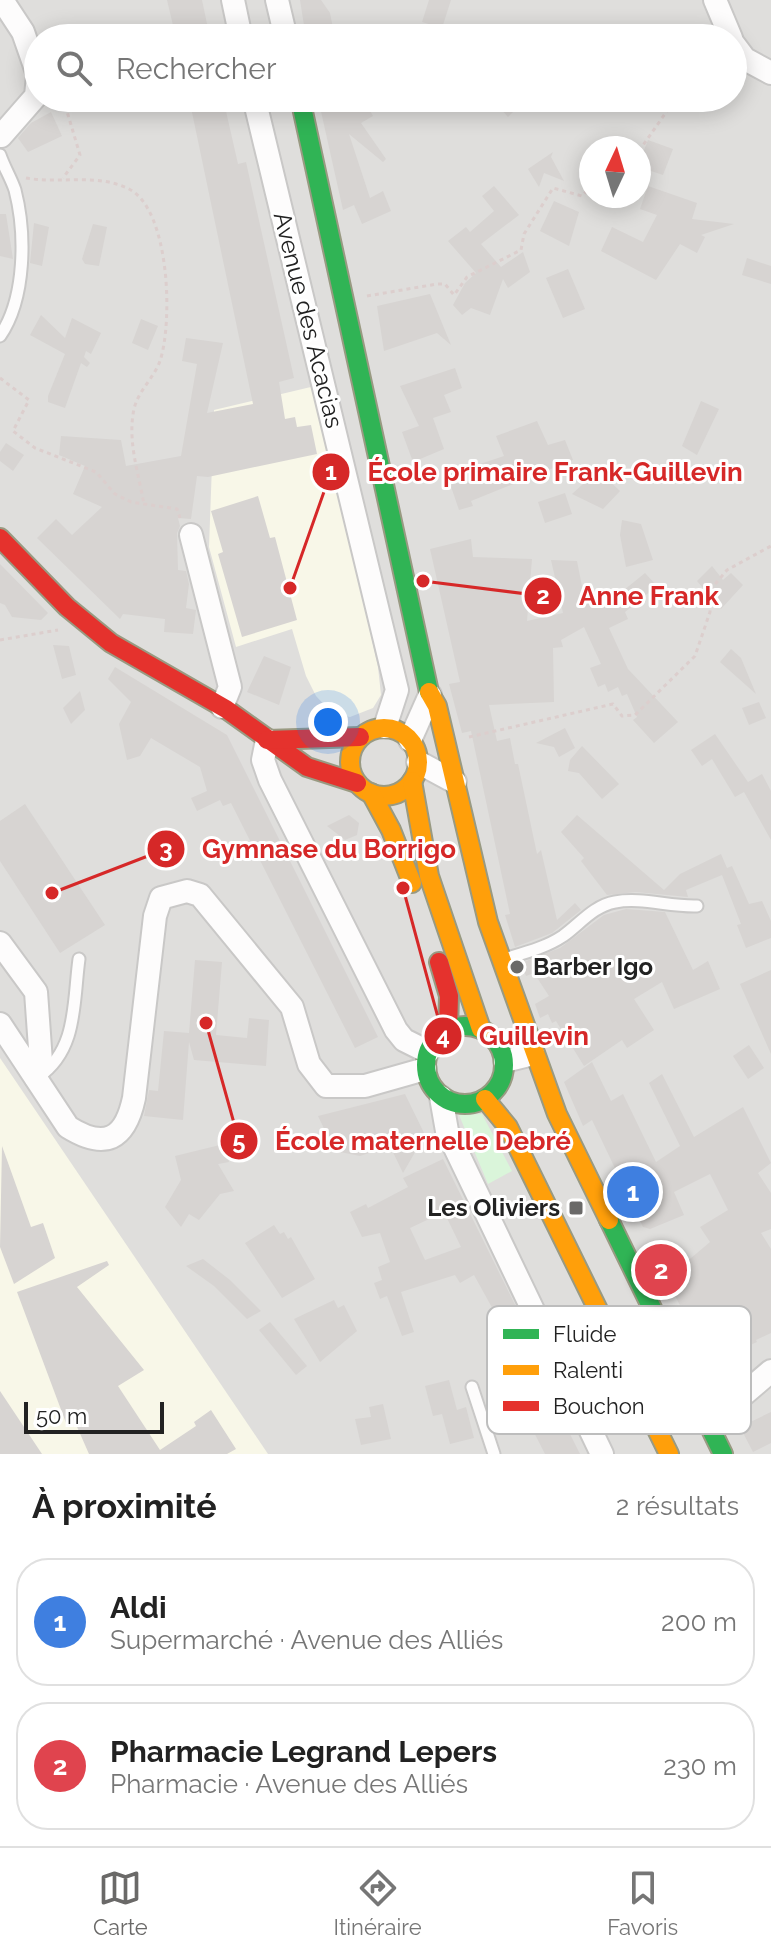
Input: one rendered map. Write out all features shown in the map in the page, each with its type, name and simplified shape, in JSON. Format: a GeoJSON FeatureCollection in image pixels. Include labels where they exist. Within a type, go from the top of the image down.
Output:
{"type":"FeatureCollection","features":[{"type":"Feature","properties":{"kind":"street"},"geometry":{"type":"LineString","coordinates":[[2,0],[24,35]]}},
{"type":"Feature","properties":{"kind":"street"},"geometry":{"type":"LineString","coordinates":[[233,0],[238,24]]}},
{"type":"Feature","properties":{"kind":"street"},"geometry":{"type":"LineString","coordinates":[[277,0],[283,24]]}},
{"type":"Feature","properties":{"kind":"street"},"geometry":{"type":"LineString","coordinates":[[715,0],[725,24]]}},
{"type":"Feature","properties":{"kind":"street"},"geometry":{"type":"LineString","coordinates":[[747,60],[771,73]]}},
{"type":"Feature","properties":{"kind":"street"},"geometry":{"type":"LineString","coordinates":[[0,144],[24,112]]}},
{"type":"Feature","properties":{"kind":"street","name":"Avenue des Acacias"},"geometry":{"type":"LineString","coordinates":[[257,112],[397,690],[385,727]]}},
{"type":"Feature","properties":{"kind":"street","name":"Avenue des Acacias"},"geometry":{"type":"LineString","coordinates":[[303,112],[430,695],[437,706],[499,961],[557,1114],[651,1306]]}},
{"type":"Feature","properties":{"kind":"street"},"geometry":{"type":"LineString","coordinates":[[191,535],[230,687],[222,707]]}},
{"type":"Feature","properties":{"kind":"street"},"geometry":{"type":"LineString","coordinates":[[0,538],[85,623],[148,666],[242,720],[298,763],[364,788],[398,793],[415,772]]}},
{"type":"Feature","properties":{"kind":"street"},"geometry":{"type":"LineString","coordinates":[[430,695],[410,740],[415,772],[418,841],[481,1029],[501,1048],[505,1061],[501,1083],[485,1099],[471,1104],[455,1104],[433,1089],[426,1060],[432,1043],[448,1030],[459,1026],[481,1029]]}},
{"type":"Feature","properties":{"kind":"street"},"geometry":{"type":"LineString","coordinates":[[267,740],[360,737],[385,727],[410,740]]}},
{"type":"Feature","properties":{"kind":"street"},"geometry":{"type":"LineString","coordinates":[[360,737],[350,755],[350,765],[391,830],[449,996],[448,1030]]}},
{"type":"Feature","properties":{"kind":"street"},"geometry":{"type":"LineString","coordinates":[[267,740],[263,760],[270,780],[396,1030],[426,1060]]}},
{"type":"Feature","properties":{"kind":"street"},"geometry":{"type":"LineString","coordinates":[[415,772],[455,782]]}},
{"type":"Feature","properties":{"kind":"street"},"geometry":{"type":"LineString","coordinates":[[0,1024],[68,1127],[100,1140],[121,1131],[130,1118],[134,1098],[155,916],[161,898],[187,891],[200,895],[292,1007],[309,1064],[326,1086],[365,1086],[426,1060]]}},
{"type":"Feature","properties":{"kind":"street"},"geometry":{"type":"LineString","coordinates":[[0,943],[36,992],[41,1062],[36,1078]]}},
{"type":"Feature","properties":{"kind":"street"},"geometry":{"type":"LineString","coordinates":[[505,1061],[533,1054]]}},
{"type":"Feature","properties":{"kind":"street"},"geometry":{"type":"LineString","coordinates":[[441,1097],[447,1131],[531,1306]]}},
{"type":"Feature","properties":{"kind":"street"},"geometry":{"type":"LineString","coordinates":[[485,1099],[508,1127],[596,1306]]}},
{"type":"Feature","properties":{"kind":"street"},"geometry":{"type":"LineString","coordinates":[[751,1388],[771,1371]]}},
{"type":"Feature","properties":{"kind":"street"},"geometry":{"type":"LineString","coordinates":[[592,1434],[602,1454]]}},
{"type":"Feature","properties":{"kind":"street"},"geometry":{"type":"LineString","coordinates":[[659,1434],[669,1454]]}},
{"type":"Feature","properties":{"kind":"street","name":"Avenue des Acacias"},"geometry":{"type":"LineString","coordinates":[[714,1434],[723,1454]]}},
{"type":"Feature","properties":{"kind":"lane"},"geometry":{"type":"LineString","coordinates":[[0,144],[14,189],[20,248],[19,283],[9,323],[0,336]]}},
{"type":"Feature","properties":{"kind":"lane"},"geometry":{"type":"LineString","coordinates":[[499,961],[550,943],[597,908],[612,902],[634,900],[672,907],[697,906]]}},
{"type":"Feature","properties":{"kind":"lane"},"geometry":{"type":"LineString","coordinates":[[36,1078],[55,1066],[68,1045],[79,959]]}},
{"type":"Feature","properties":{"kind":"lane"},"geometry":{"type":"LineString","coordinates":[[472,1387],[487,1433]]}},
{"type":"Feature","properties":{"kind":"lane"},"geometry":{"type":"LineString","coordinates":[[487,1434],[494,1454]]}},
{"type":"Feature","properties":{"kind":"path"},"geometry":{"type":"LineString","coordinates":[[63,179],[80,155],[67,112]]}},
{"type":"Feature","properties":{"kind":"path"},"geometry":{"type":"LineString","coordinates":[[650,136],[666,112]]}},
{"type":"Feature","properties":{"kind":"path"},"geometry":{"type":"LineString","coordinates":[[23,177],[63,179],[129,189],[145,202],[154,217],[164,277],[165,336],[155,374],[135,406],[132,432],[144,505]]}},
{"type":"Feature","properties":{"kind":"path"},"geometry":{"type":"LineString","coordinates":[[344,300],[437,284],[445,284],[454,295],[467,277],[521,250],[524,234],[553,188],[579,195]]}},
{"type":"Feature","properties":{"kind":"path"},"geometry":{"type":"LineString","coordinates":[[0,378],[29,400],[13,431],[35,448],[96,472],[115,494],[144,505],[177,509],[191,535]]}},
{"type":"Feature","properties":{"kind":"path"},"geometry":{"type":"LineString","coordinates":[[459,740],[613,704],[622,716],[635,715],[695,656],[710,612],[711,589],[719,579],[727,570],[771,546]]}},
{"type":"Feature","properties":{"kind":"path"},"geometry":{"type":"LineString","coordinates":[[0,640],[23,638],[85,623]]}},
{"type":"Feature","properties":{"kind":"shaded area"},"geometry":{"type":"Polygon","coordinates":[[[0,0],[771,0],[771,1454],[0,1454],[0,0]]]}},
{"type":"Feature","properties":{"kind":"shaded area"},"geometry":{"type":"Polygon","coordinates":[[[315,386],[378,667],[381,695],[373,708],[350,717],[332,713],[316,696],[306,676],[292,629],[236,647],[209,547],[214,410],[315,386]]]}},
{"type":"Feature","properties":{"kind":"shaded area"},"geometry":{"type":"Polygon","coordinates":[[[0,1058],[268,1454],[0,1454],[0,1058]]]}},
{"type":"Feature","properties":{"kind":"green space"},"geometry":{"type":"Polygon","coordinates":[[[482,1114],[512,1171],[488,1184],[459,1115],[482,1114]]]}},
{"type":"Feature","properties":{"kind":"building"},"geometry":{"type":"Polygon","coordinates":[[[167,0],[202,0],[207,24],[173,24],[167,0]]]}},
{"type":"Feature","properties":{"kind":"building"},"geometry":{"type":"Polygon","coordinates":[[[300,0],[321,0],[330,13],[332,24],[304,24],[300,0]]]}},
{"type":"Feature","properties":{"kind":"building"},"geometry":{"type":"Polygon","coordinates":[[[429,0],[451,0],[443,24],[422,22],[429,0]]]}},
{"type":"Feature","properties":{"kind":"building"},"geometry":{"type":"Polygon","coordinates":[[[51,112],[62,136],[28,152],[18,138],[31,123],[51,112]]]}},
{"type":"Feature","properties":{"kind":"building"},"geometry":{"type":"Polygon","coordinates":[[[192,112],[226,112],[238,164],[246,162],[294,378],[279,382],[285,419],[295,417],[297,427],[311,425],[317,454],[208,477],[197,476],[191,519],[178,518],[180,526],[177,533],[178,570],[186,571],[189,584],[186,608],[196,610],[193,634],[164,632],[165,619],[123,614],[120,619],[37,538],[56,519],[72,535],[102,507],[73,494],[85,466],[59,455],[61,436],[121,440],[126,466],[181,456],[197,364],[182,361],[186,338],[223,343],[207,413],[253,404],[192,112]]]}},
{"type":"Feature","properties":{"kind":"building"},"geometry":{"type":"Polygon","coordinates":[[[321,112],[371,112],[373,116],[361,123],[386,159],[383,162],[349,134],[370,198],[383,191],[391,211],[362,224],[354,205],[343,210],[321,112]]]}},
{"type":"Feature","properties":{"kind":"building"},"geometry":{"type":"Polygon","coordinates":[[[651,141],[673,149],[663,175],[651,171],[651,141]]]}},
{"type":"Feature","properties":{"kind":"building"},"geometry":{"type":"Polygon","coordinates":[[[553,152],[551,157],[564,181],[544,173],[539,187],[528,169],[553,152]]]}},
{"type":"Feature","properties":{"kind":"building"},"geometry":{"type":"Polygon","coordinates":[[[494,186],[519,215],[481,244],[501,267],[523,252],[530,272],[508,288],[503,279],[490,315],[471,308],[462,315],[453,305],[465,283],[476,273],[448,241],[466,227],[470,232],[494,211],[482,196],[494,186]]]}},
{"type":"Feature","properties":{"kind":"building"},"geometry":{"type":"Polygon","coordinates":[[[651,187],[697,203],[692,219],[734,224],[701,235],[705,237],[697,253],[680,244],[656,280],[601,251],[612,227],[643,242],[657,215],[640,209],[651,208],[651,187]]]}},
{"type":"Feature","properties":{"kind":"building"},"geometry":{"type":"Polygon","coordinates":[[[554,201],[579,212],[569,246],[540,231],[554,201]]]}},
{"type":"Feature","properties":{"kind":"building"},"geometry":{"type":"Polygon","coordinates":[[[0,214],[6,214],[13,259],[0,256],[0,214]]]}},
{"type":"Feature","properties":{"kind":"building"},"geometry":{"type":"Polygon","coordinates":[[[34,223],[49,227],[42,266],[30,263],[34,223]]]}},
{"type":"Feature","properties":{"kind":"building"},"geometry":{"type":"Polygon","coordinates":[[[93,224],[107,227],[99,266],[85,264],[82,259],[93,224]]]}},
{"type":"Feature","properties":{"kind":"building"},"geometry":{"type":"Polygon","coordinates":[[[747,258],[771,266],[771,284],[742,275],[747,258]]]}},
{"type":"Feature","properties":{"kind":"building"},"geometry":{"type":"Polygon","coordinates":[[[568,269],[585,309],[563,318],[546,278],[568,269]]]}},
{"type":"Feature","properties":{"kind":"building"},"geometry":{"type":"Polygon","coordinates":[[[430,294],[451,345],[437,333],[384,351],[377,306],[430,294]]]}},
{"type":"Feature","properties":{"kind":"building"},"geometry":{"type":"Polygon","coordinates":[[[41,315],[65,338],[72,318],[101,333],[91,354],[86,351],[84,357],[90,363],[87,367],[81,363],[65,408],[48,402],[48,396],[65,354],[30,335],[41,315]]]}},
{"type":"Feature","properties":{"kind":"building"},"geometry":{"type":"Polygon","coordinates":[[[141,319],[158,326],[148,350],[132,343],[141,319]]]}},
{"type":"Feature","properties":{"kind":"building"},"geometry":{"type":"Polygon","coordinates":[[[455,368],[462,388],[444,395],[451,412],[433,418],[444,449],[413,462],[402,432],[419,426],[400,386],[455,368]]]}},
{"type":"Feature","properties":{"kind":"building"},"geometry":{"type":"Polygon","coordinates":[[[701,401],[719,409],[697,455],[682,446],[701,401]]]}},
{"type":"Feature","properties":{"kind":"building"},"geometry":{"type":"Polygon","coordinates":[[[537,421],[548,445],[565,440],[573,460],[471,501],[473,506],[459,510],[447,475],[504,456],[496,436],[537,421]]]}},
{"type":"Feature","properties":{"kind":"building"},"geometry":{"type":"Polygon","coordinates":[[[6,443],[24,455],[13,471],[0,461],[0,452],[6,443]]]}},
{"type":"Feature","properties":{"kind":"building"},"geometry":{"type":"Polygon","coordinates":[[[593,475],[601,483],[606,478],[620,491],[603,509],[572,494],[593,475]]]}},
{"type":"Feature","properties":{"kind":"building"},"geometry":{"type":"Polygon","coordinates":[[[565,493],[572,514],[545,523],[538,502],[565,493]]]}},
{"type":"Feature","properties":{"kind":"building"},"geometry":{"type":"Polygon","coordinates":[[[258,496],[270,538],[275,537],[297,620],[242,637],[218,554],[223,552],[211,511],[258,496]]]}},
{"type":"Feature","properties":{"kind":"building"},"geometry":{"type":"Polygon","coordinates":[[[622,520],[641,524],[653,560],[626,567],[620,535],[622,520]]]}},
{"type":"Feature","properties":{"kind":"building"},"geometry":{"type":"Polygon","coordinates":[[[471,539],[473,557],[532,559],[527,621],[563,613],[551,560],[577,561],[585,601],[608,603],[645,573],[657,586],[625,612],[628,619],[609,628],[628,669],[678,722],[654,743],[633,720],[637,717],[627,694],[622,696],[618,687],[608,692],[605,684],[598,687],[590,668],[601,664],[584,627],[561,640],[563,647],[553,648],[554,702],[489,705],[497,741],[510,738],[537,854],[541,850],[557,920],[575,903],[581,910],[552,933],[515,947],[505,915],[510,914],[471,731],[462,733],[449,684],[460,682],[430,549],[471,539]]]}},
{"type":"Feature","properties":{"kind":"building"},"geometry":{"type":"Polygon","coordinates":[[[0,564],[48,613],[41,620],[12,617],[5,605],[0,603],[0,564]]]}},
{"type":"Feature","properties":{"kind":"building"},"geometry":{"type":"Polygon","coordinates":[[[712,566],[723,580],[731,573],[743,585],[721,609],[697,581],[712,566]]]}},
{"type":"Feature","properties":{"kind":"building"},"geometry":{"type":"Polygon","coordinates":[[[53,645],[69,646],[76,675],[62,679],[53,645]]]}},
{"type":"Feature","properties":{"kind":"building"},"geometry":{"type":"Polygon","coordinates":[[[731,649],[741,658],[756,694],[720,662],[731,649]]]}},
{"type":"Feature","properties":{"kind":"building"},"geometry":{"type":"Polygon","coordinates":[[[264,656],[291,667],[279,705],[247,692],[264,656]]]}},
{"type":"Feature","properties":{"kind":"building"},"geometry":{"type":"Polygon","coordinates":[[[115,667],[227,735],[378,1037],[355,1048],[231,803],[223,806],[220,800],[197,811],[191,798],[207,791],[200,767],[151,738],[140,756],[127,760],[119,724],[131,702],[108,679],[115,667]]]}},
{"type":"Feature","properties":{"kind":"building"},"geometry":{"type":"Polygon","coordinates":[[[80,691],[85,710],[71,724],[63,708],[80,691]]]}},
{"type":"Feature","properties":{"kind":"building"},"geometry":{"type":"Polygon","coordinates":[[[759,702],[766,718],[749,725],[742,708],[759,702]]]}},
{"type":"Feature","properties":{"kind":"building"},"geometry":{"type":"Polygon","coordinates":[[[565,728],[575,748],[559,757],[554,747],[536,743],[565,728]]]}},
{"type":"Feature","properties":{"kind":"building"},"geometry":{"type":"Polygon","coordinates":[[[715,734],[748,782],[762,774],[771,791],[771,840],[744,792],[735,797],[712,759],[702,766],[691,750],[715,734]]]}},
{"type":"Feature","properties":{"kind":"building"},"geometry":{"type":"Polygon","coordinates":[[[582,746],[619,784],[602,799],[579,773],[568,771],[570,760],[582,746]]]}},
{"type":"Feature","properties":{"kind":"building"},"geometry":{"type":"Polygon","coordinates":[[[25,804],[105,925],[60,953],[0,861],[0,821],[25,804]]]}},
{"type":"Feature","properties":{"kind":"building"},"geometry":{"type":"Polygon","coordinates":[[[349,815],[359,823],[357,835],[345,840],[327,826],[349,815]]]}},
{"type":"Feature","properties":{"kind":"building"},"geometry":{"type":"Polygon","coordinates":[[[577,815],[664,890],[680,874],[721,854],[727,868],[732,866],[749,904],[762,901],[771,921],[771,938],[746,948],[737,925],[741,924],[722,875],[686,890],[688,897],[636,892],[607,895],[581,861],[584,858],[561,832],[577,815]]]}},
{"type":"Feature","properties":{"kind":"building"},"geometry":{"type":"Polygon","coordinates":[[[626,909],[665,912],[693,970],[708,961],[720,989],[674,1009],[662,982],[634,999],[654,1030],[627,1048],[622,1040],[584,1066],[556,1021],[552,1023],[548,1014],[540,1018],[535,1004],[549,996],[534,973],[526,976],[521,963],[560,948],[604,915],[626,909]]]}},
{"type":"Feature","properties":{"kind":"building"},"geometry":{"type":"Polygon","coordinates":[[[195,960],[222,962],[216,1035],[247,1038],[249,1018],[269,1020],[266,1066],[194,1060],[189,1042],[183,1120],[144,1116],[149,1090],[158,1091],[164,1031],[189,1033],[195,960]]]}},
{"type":"Feature","properties":{"kind":"building"},"geometry":{"type":"Polygon","coordinates":[[[771,970],[771,1054],[740,984],[771,970]]]}},
{"type":"Feature","properties":{"kind":"building"},"geometry":{"type":"Polygon","coordinates":[[[749,1045],[764,1068],[748,1079],[733,1056],[749,1045]]]}},
{"type":"Feature","properties":{"kind":"building"},"geometry":{"type":"Polygon","coordinates":[[[592,1062],[611,1101],[623,1094],[656,1162],[680,1146],[649,1083],[662,1074],[694,1137],[743,1107],[771,1163],[758,1173],[771,1193],[771,1229],[761,1233],[771,1249],[771,1333],[751,1345],[751,1306],[680,1306],[674,1294],[667,1298],[648,1260],[668,1250],[678,1269],[710,1242],[700,1227],[728,1210],[710,1174],[674,1192],[684,1215],[650,1229],[643,1227],[592,1120],[583,1126],[564,1082],[592,1062]]]}},
{"type":"Feature","properties":{"kind":"building"},"geometry":{"type":"Polygon","coordinates":[[[405,1094],[425,1135],[403,1173],[390,1146],[360,1156],[335,1151],[318,1116],[405,1094]]]}},
{"type":"Feature","properties":{"kind":"building"},"geometry":{"type":"Polygon","coordinates":[[[224,1144],[229,1162],[218,1164],[234,1191],[220,1194],[199,1220],[189,1214],[181,1227],[165,1207],[181,1180],[175,1156],[224,1144]]]}},
{"type":"Feature","properties":{"kind":"building"},"geometry":{"type":"Polygon","coordinates":[[[2,1146],[31,1227],[43,1223],[55,1258],[14,1284],[0,1247],[2,1146]]]}},
{"type":"Feature","properties":{"kind":"building"},"geometry":{"type":"Polygon","coordinates":[[[443,1159],[516,1306],[491,1306],[474,1275],[460,1283],[455,1275],[401,1292],[414,1332],[402,1336],[387,1296],[380,1299],[374,1283],[382,1280],[378,1267],[390,1262],[380,1233],[362,1237],[350,1212],[366,1204],[368,1208],[408,1187],[403,1178],[443,1159]],[[444,1212],[410,1228],[425,1260],[461,1247],[444,1212]]]}},
{"type":"Feature","properties":{"kind":"building"},"geometry":{"type":"Polygon","coordinates":[[[274,1225],[280,1234],[284,1232],[288,1239],[291,1237],[315,1279],[282,1298],[245,1243],[274,1225]]]}},
{"type":"Feature","properties":{"kind":"building"},"geometry":{"type":"Polygon","coordinates":[[[203,1259],[261,1311],[247,1319],[214,1286],[186,1266],[203,1259]]]}},
{"type":"Feature","properties":{"kind":"building"},"geometry":{"type":"Polygon","coordinates":[[[107,1261],[109,1265],[77,1287],[144,1370],[118,1386],[160,1450],[196,1426],[194,1422],[211,1410],[236,1449],[227,1454],[89,1454],[74,1420],[66,1423],[17,1292],[107,1261]]]}},
{"type":"Feature","properties":{"kind":"building"},"geometry":{"type":"Polygon","coordinates":[[[334,1300],[338,1308],[344,1305],[357,1331],[320,1362],[294,1319],[334,1300]]]}},
{"type":"Feature","properties":{"kind":"building"},"geometry":{"type":"Polygon","coordinates":[[[270,1322],[307,1366],[296,1375],[259,1330],[270,1322]]]}},
{"type":"Feature","properties":{"kind":"building"},"geometry":{"type":"Polygon","coordinates":[[[449,1380],[457,1410],[466,1407],[474,1438],[450,1444],[442,1414],[433,1416],[425,1386],[449,1380]]]}},
{"type":"Feature","properties":{"kind":"building"},"geometry":{"type":"Polygon","coordinates":[[[0,1391],[42,1454],[0,1454],[0,1391]]]}},
{"type":"Feature","properties":{"kind":"building"},"geometry":{"type":"Polygon","coordinates":[[[383,1404],[391,1439],[361,1445],[355,1419],[371,1417],[369,1407],[383,1404]]]}},
{"type":"Feature","properties":{"kind":"building"},"geometry":{"type":"Polygon","coordinates":[[[771,1412],[771,1443],[753,1452],[744,1434],[751,1434],[751,1422],[771,1412]]]}},
{"type":"Feature","properties":{"kind":"building"},"geometry":{"type":"Polygon","coordinates":[[[535,1434],[570,1434],[580,1454],[545,1454],[535,1434]]]}},
{"type":"Feature","properties":{"kind":"traffic: fast"},"geometry":{"type":"LineString","coordinates":[[303,112],[429,692]]}},
{"type":"Feature","properties":{"kind":"traffic: fast"},"geometry":{"type":"LineString","coordinates":[[457,1026],[473,1026],[487,1032],[498,1043],[504,1065],[498,1087],[487,1098],[473,1104],[457,1104],[443,1098],[432,1087],[426,1073],[426,1057],[432,1043],[443,1032],[457,1026]]}},
{"type":"Feature","properties":{"kind":"traffic: fast"},"geometry":{"type":"LineString","coordinates":[[609,1220],[651,1306]]}},
{"type":"Feature","properties":{"kind":"traffic: fast"},"geometry":{"type":"LineString","coordinates":[[713,1434],[723,1454]]}},
{"type":"Feature","properties":{"kind":"traffic: slow"},"geometry":{"type":"LineString","coordinates":[[429,692],[437,706],[488,922],[557,1114],[609,1220]]}},
{"type":"Feature","properties":{"kind":"traffic: slow"},"geometry":{"type":"LineString","coordinates":[[384,728],[408,738],[418,762],[408,786],[384,796],[360,786],[350,762],[360,738],[384,728]]}},
{"type":"Feature","properties":{"kind":"traffic: slow"},"geometry":{"type":"LineString","coordinates":[[412,781],[429,876],[481,1029]]}},
{"type":"Feature","properties":{"kind":"traffic: slow"},"geometry":{"type":"LineString","coordinates":[[371,793],[391,830],[412,883]]}},
{"type":"Feature","properties":{"kind":"traffic: slow"},"geometry":{"type":"LineString","coordinates":[[485,1099],[508,1127],[596,1306]]}},
{"type":"Feature","properties":{"kind":"traffic: slow"},"geometry":{"type":"LineString","coordinates":[[659,1434],[669,1454]]}},
{"type":"Feature","properties":{"kind":"traffic: jam"},"geometry":{"type":"LineString","coordinates":[[0,538],[67,607],[111,643],[226,709],[307,767],[357,783]]}},
{"type":"Feature","properties":{"kind":"traffic: jam"},"geometry":{"type":"LineString","coordinates":[[267,740],[360,737]]}},
{"type":"Feature","properties":{"kind":"traffic: jam"},"geometry":{"type":"LineString","coordinates":[[439,962],[449,996],[448,1030]]}},
{"type":"Feature","properties":{"kind":"place","name":"Anne Frank"},"geometry":{"type":"Point","coordinates":[423,581]}},
{"type":"Feature","properties":{"kind":"place","name":"École primaire Frank-Guillevin"},"geometry":{"type":"Point","coordinates":[290,588]}},
{"type":"Feature","properties":{"kind":"place","name":"Guillevin"},"geometry":{"type":"Point","coordinates":[403,888]}},
{"type":"Feature","properties":{"kind":"place","name":"Gymnase du Borrigo"},"geometry":{"type":"Point","coordinates":[52,893]}},
{"type":"Feature","properties":{"kind":"place","name":"Barber Igo"},"geometry":{"type":"Point","coordinates":[517,967]}},
{"type":"Feature","properties":{"kind":"place","name":"École maternelle Debré"},"geometry":{"type":"Point","coordinates":[206,1023]}},
{"type":"Feature","properties":{"kind":"place","name":"Aldi"},"geometry":{"type":"Point","coordinates":[633,1192]}},
{"type":"Feature","properties":{"kind":"place","name":"Les Oliviers"},"geometry":{"type":"Point","coordinates":[576,1208]}},
{"type":"Feature","properties":{"kind":"place","name":"Pharmacie Legrand Lepers"},"geometry":{"type":"Point","coordinates":[661,1270]}}]}
